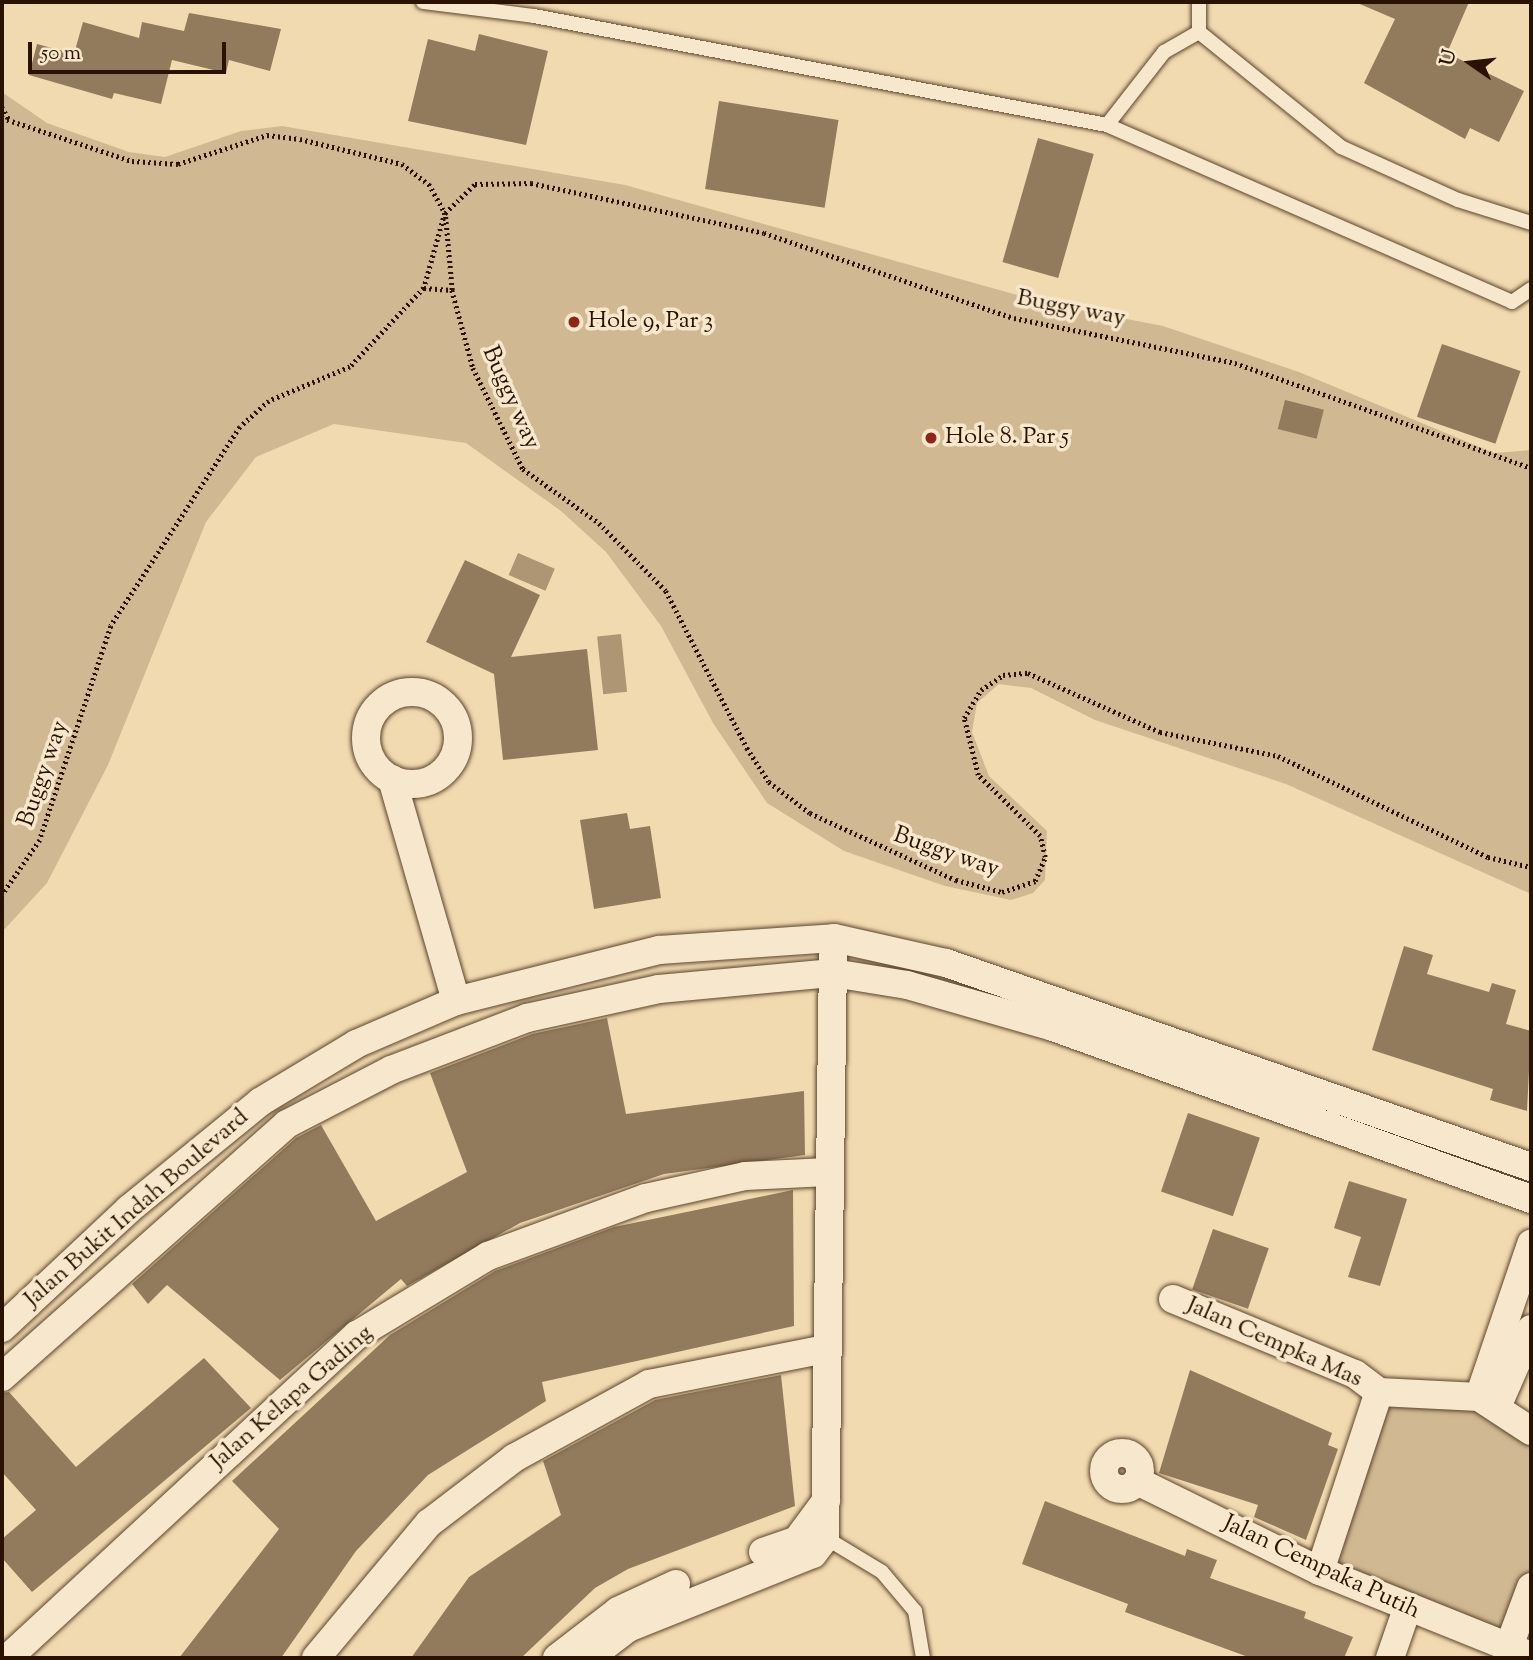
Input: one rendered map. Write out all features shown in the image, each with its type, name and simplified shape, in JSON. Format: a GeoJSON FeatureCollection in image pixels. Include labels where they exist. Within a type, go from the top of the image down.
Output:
{"type":"FeatureCollection","features":[{"type":"Feature","properties":{"kind":"street"},"geometry":{"type":"LineString","coordinates":[[392,779],[456,1001]]}},
{"type":"Feature","properties":{"kind":"street"},"geometry":{"type":"LineString","coordinates":[[589,1658],[628,1628],[813,1554],[826,1501],[828,1171],[834,938]]}},
{"type":"Feature","properties":{"kind":"street","name":"Jalan Bukit Indah Boulevard"},"geometry":{"type":"LineString","coordinates":[[2,1328],[129,1209],[260,1102],[356,1044],[456,1001],[659,950],[834,938],[946,963],[1531,1167]]}},
{"type":"Feature","properties":{"kind":"street"},"geometry":{"type":"LineString","coordinates":[[2,1377],[287,1124],[391,1070],[527,1018],[596,999],[833,973],[907,985],[1053,1027],[1531,1199]]}},
{"type":"Feature","properties":{"kind":"street","name":"Jalan Kelapa Gading"},"geometry":{"type":"LineString","coordinates":[[8,1658],[357,1335],[476,1263],[646,1198],[745,1176],[828,1171]]}},
{"type":"Feature","properties":{"kind":"street"},"geometry":{"type":"LineString","coordinates":[[1488,1402],[1531,1244]]}},
{"type":"Feature","properties":{"kind":"street","name":"Jalan Cempka Mas"},"geometry":{"type":"LineString","coordinates":[[1174,1299],[1355,1374],[1379,1392],[1488,1402]]}},
{"type":"Feature","properties":{"kind":"street"},"geometry":{"type":"LineString","coordinates":[[1488,1402],[1531,1329]]}},
{"type":"Feature","properties":{"kind":"street"},"geometry":{"type":"LineString","coordinates":[[316,1658],[429,1523],[514,1458],[649,1384],[826,1349]]}},
{"type":"Feature","properties":{"kind":"street"},"geometry":{"type":"LineString","coordinates":[[1320,1571],[1379,1392]]}},
{"type":"Feature","properties":{"kind":"street"},"geometry":{"type":"LineString","coordinates":[[1488,1402],[1531,1431]]}},
{"type":"Feature","properties":{"kind":"street","name":"Jalan Cempaka Putih"},"geometry":{"type":"LineString","coordinates":[[1137,1481],[1320,1571],[1407,1609],[1520,1652]]}},
{"type":"Feature","properties":{"kind":"street"},"geometry":{"type":"LineString","coordinates":[[557,1658],[618,1611],[818,1533]]}},
{"type":"Feature","properties":{"kind":"street"},"geometry":{"type":"LineString","coordinates":[[1520,1652],[1531,1587]]}},
{"type":"Feature","properties":{"kind":"street"},"geometry":{"type":"LineString","coordinates":[[1390,1658],[1407,1609]]}},
{"type":"Feature","properties":{"kind":"lane"},"geometry":{"type":"LineString","coordinates":[[423,2],[534,16],[1107,125],[1512,302],[1531,289]]}},
{"type":"Feature","properties":{"kind":"lane"},"geometry":{"type":"LineString","coordinates":[[534,16],[541,2]]}},
{"type":"Feature","properties":{"kind":"lane"},"geometry":{"type":"LineString","coordinates":[[1199,2],[1199,32]]}},
{"type":"Feature","properties":{"kind":"lane"},"geometry":{"type":"LineString","coordinates":[[1107,125],[1164,52],[1199,32]]}},
{"type":"Feature","properties":{"kind":"lane"},"geometry":{"type":"LineString","coordinates":[[1199,32],[1341,147],[1458,200],[1531,223]]}},
{"type":"Feature","properties":{"kind":"lane"},"geometry":{"type":"LineString","coordinates":[[818,1533],[882,1572],[915,1611],[923,1658]]}},
{"type":"Feature","properties":{"kind":"path"},"geometry":{"type":"LineString","coordinates":[[2,107],[9,119]]}},
{"type":"Feature","properties":{"kind":"path","name":"Buggy way"},"geometry":{"type":"LineString","coordinates":[[2,118],[132,161],[178,164],[267,135],[300,139],[402,164],[429,184],[445,213],[452,290],[473,368],[523,469],[599,523],[666,591],[761,771],[810,813],[956,880],[1002,892],[1035,881],[1045,858],[1040,836],[978,775],[964,718],[981,690],[1003,675],[1028,673],[1160,732],[1278,756],[1488,857],[1531,867]]}},
{"type":"Feature","properties":{"kind":"path","name":"Buggy way"},"geometry":{"type":"LineString","coordinates":[[2,895],[40,840],[111,626],[240,427],[269,401],[350,367],[424,288],[445,213],[475,184],[506,181],[764,233],[1014,318],[1247,366],[1531,468]]}},
{"type":"Feature","properties":{"kind":"path"},"geometry":{"type":"LineString","coordinates":[[424,288],[452,290]]}},
{"type":"Feature","properties":{"kind":"shaded area"},"geometry":{"type":"Polygon","coordinates":[[[2,92],[47,123],[129,152],[165,157],[241,131],[282,126],[625,185],[1049,304],[1163,326],[1299,372],[1494,453],[1531,450],[1531,894],[1286,784],[1095,720],[1031,688],[999,684],[977,703],[972,732],[989,776],[1047,831],[1045,880],[1033,893],[1011,900],[945,886],[844,851],[767,803],[713,723],[661,626],[606,552],[561,511],[466,443],[334,424],[256,457],[206,522],[108,765],[47,883],[2,932],[2,92]]]}},
{"type":"Feature","properties":{"kind":"shaded area"},"geometry":{"type":"Polygon","coordinates":[[[518,553],[555,569],[545,591],[509,575],[518,553]]]}},
{"type":"Feature","properties":{"kind":"shaded area"},"geometry":{"type":"Polygon","coordinates":[[[621,634],[627,692],[603,694],[597,637],[621,634]]]}},
{"type":"Feature","properties":{"kind":"shaded area"},"geometry":{"type":"Polygon","coordinates":[[[1397,1379],[1477,1403],[1531,1439],[1531,1574],[1506,1646],[1321,1569],[1397,1379]]]}},
{"type":"Feature","properties":{"kind":"building"},"geometry":{"type":"Polygon","coordinates":[[[1355,2],[1469,2],[1447,53],[1524,91],[1499,142],[1470,128],[1465,139],[1364,83],[1395,19],[1355,2]]]}},
{"type":"Feature","properties":{"kind":"building"},"geometry":{"type":"Polygon","coordinates":[[[189,13],[281,29],[270,71],[229,60],[226,73],[172,60],[161,104],[114,93],[112,99],[29,75],[37,44],[74,54],[83,22],[139,38],[142,22],[184,31],[189,13]]]}},
{"type":"Feature","properties":{"kind":"building"},"geometry":{"type":"Polygon","coordinates":[[[479,34],[548,51],[526,145],[408,121],[428,39],[475,51],[479,34]]]}},
{"type":"Feature","properties":{"kind":"building"},"geometry":{"type":"Polygon","coordinates":[[[719,101],[839,120],[825,208],[705,189],[719,101]]]}},
{"type":"Feature","properties":{"kind":"building"},"geometry":{"type":"Polygon","coordinates":[[[1038,138],[1094,154],[1058,278],[1002,262],[1038,138]]]}},
{"type":"Feature","properties":{"kind":"building"},"geometry":{"type":"Polygon","coordinates":[[[1442,344],[1520,371],[1495,444],[1417,417],[1442,344]]]}},
{"type":"Feature","properties":{"kind":"building"},"geometry":{"type":"Polygon","coordinates":[[[1285,400],[1324,410],[1317,439],[1278,429],[1285,400]]]}},
{"type":"Feature","properties":{"kind":"building"},"geometry":{"type":"Polygon","coordinates":[[[465,560],[540,595],[511,657],[587,649],[598,750],[503,760],[494,674],[426,642],[465,560]]]}},
{"type":"Feature","properties":{"kind":"building"},"geometry":{"type":"Polygon","coordinates":[[[627,813],[630,829],[650,826],[661,898],[594,909],[580,820],[627,813]]]}},
{"type":"Feature","properties":{"kind":"building"},"geometry":{"type":"Polygon","coordinates":[[[1404,946],[1433,955],[1427,974],[1489,992],[1492,983],[1516,990],[1506,1024],[1531,1031],[1527,1111],[1490,1100],[1493,1089],[1372,1050],[1404,946]]]}},
{"type":"Feature","properties":{"kind":"building"},"geometry":{"type":"Polygon","coordinates":[[[607,1018],[626,1114],[804,1091],[805,1155],[664,1174],[520,1223],[407,1286],[401,1279],[280,1380],[167,1285],[148,1304],[132,1284],[296,1138],[321,1125],[376,1221],[467,1172],[430,1073],[532,1034],[607,1018]]]}},
{"type":"Feature","properties":{"kind":"building"},"geometry":{"type":"Polygon","coordinates":[[[1188,1113],[1260,1138],[1233,1216],[1161,1191],[1188,1113]]]}},
{"type":"Feature","properties":{"kind":"building"},"geometry":{"type":"Polygon","coordinates":[[[1349,1181],[1407,1199],[1380,1286],[1348,1277],[1361,1237],[1334,1228],[1349,1181]]]}},
{"type":"Feature","properties":{"kind":"building"},"geometry":{"type":"Polygon","coordinates":[[[793,1190],[794,1326],[542,1382],[546,1401],[428,1475],[356,1551],[281,1658],[179,1658],[279,1529],[232,1481],[390,1335],[495,1271],[614,1227],[793,1190]]]}},
{"type":"Feature","properties":{"kind":"building"},"geometry":{"type":"Polygon","coordinates":[[[1213,1229],[1269,1248],[1248,1309],[1192,1290],[1213,1229]]]}},
{"type":"Feature","properties":{"kind":"building"},"geometry":{"type":"Polygon","coordinates":[[[204,1358],[251,1408],[32,1592],[2,1558],[2,1539],[36,1510],[2,1472],[2,1393],[9,1392],[76,1467],[204,1358]]]}},
{"type":"Feature","properties":{"kind":"building"},"geometry":{"type":"Polygon","coordinates":[[[1190,1370],[1332,1433],[1328,1445],[1338,1449],[1306,1540],[1254,1517],[1258,1505],[1159,1473],[1190,1370]]]}},
{"type":"Feature","properties":{"kind":"building"},"geometry":{"type":"Polygon","coordinates":[[[781,1375],[795,1506],[628,1569],[595,1588],[521,1658],[411,1658],[469,1577],[561,1515],[543,1461],[655,1400],[781,1375]]]}},
{"type":"Feature","properties":{"kind":"building"},"geometry":{"type":"Polygon","coordinates":[[[1045,1501],[1185,1556],[1187,1549],[1217,1560],[1210,1578],[1306,1612],[1304,1618],[1353,1637],[1344,1658],[1251,1658],[1125,1612],[1128,1604],[1022,1564],[1045,1501]]]}},
{"type":"Feature","properties":{"kind":"place","name":"Hole 9, Par 3"},"geometry":{"type":"Point","coordinates":[574,322]}},
{"type":"Feature","properties":{"kind":"place","name":"Hole 8. Par 5"},"geometry":{"type":"Point","coordinates":[931,438]}}]}
